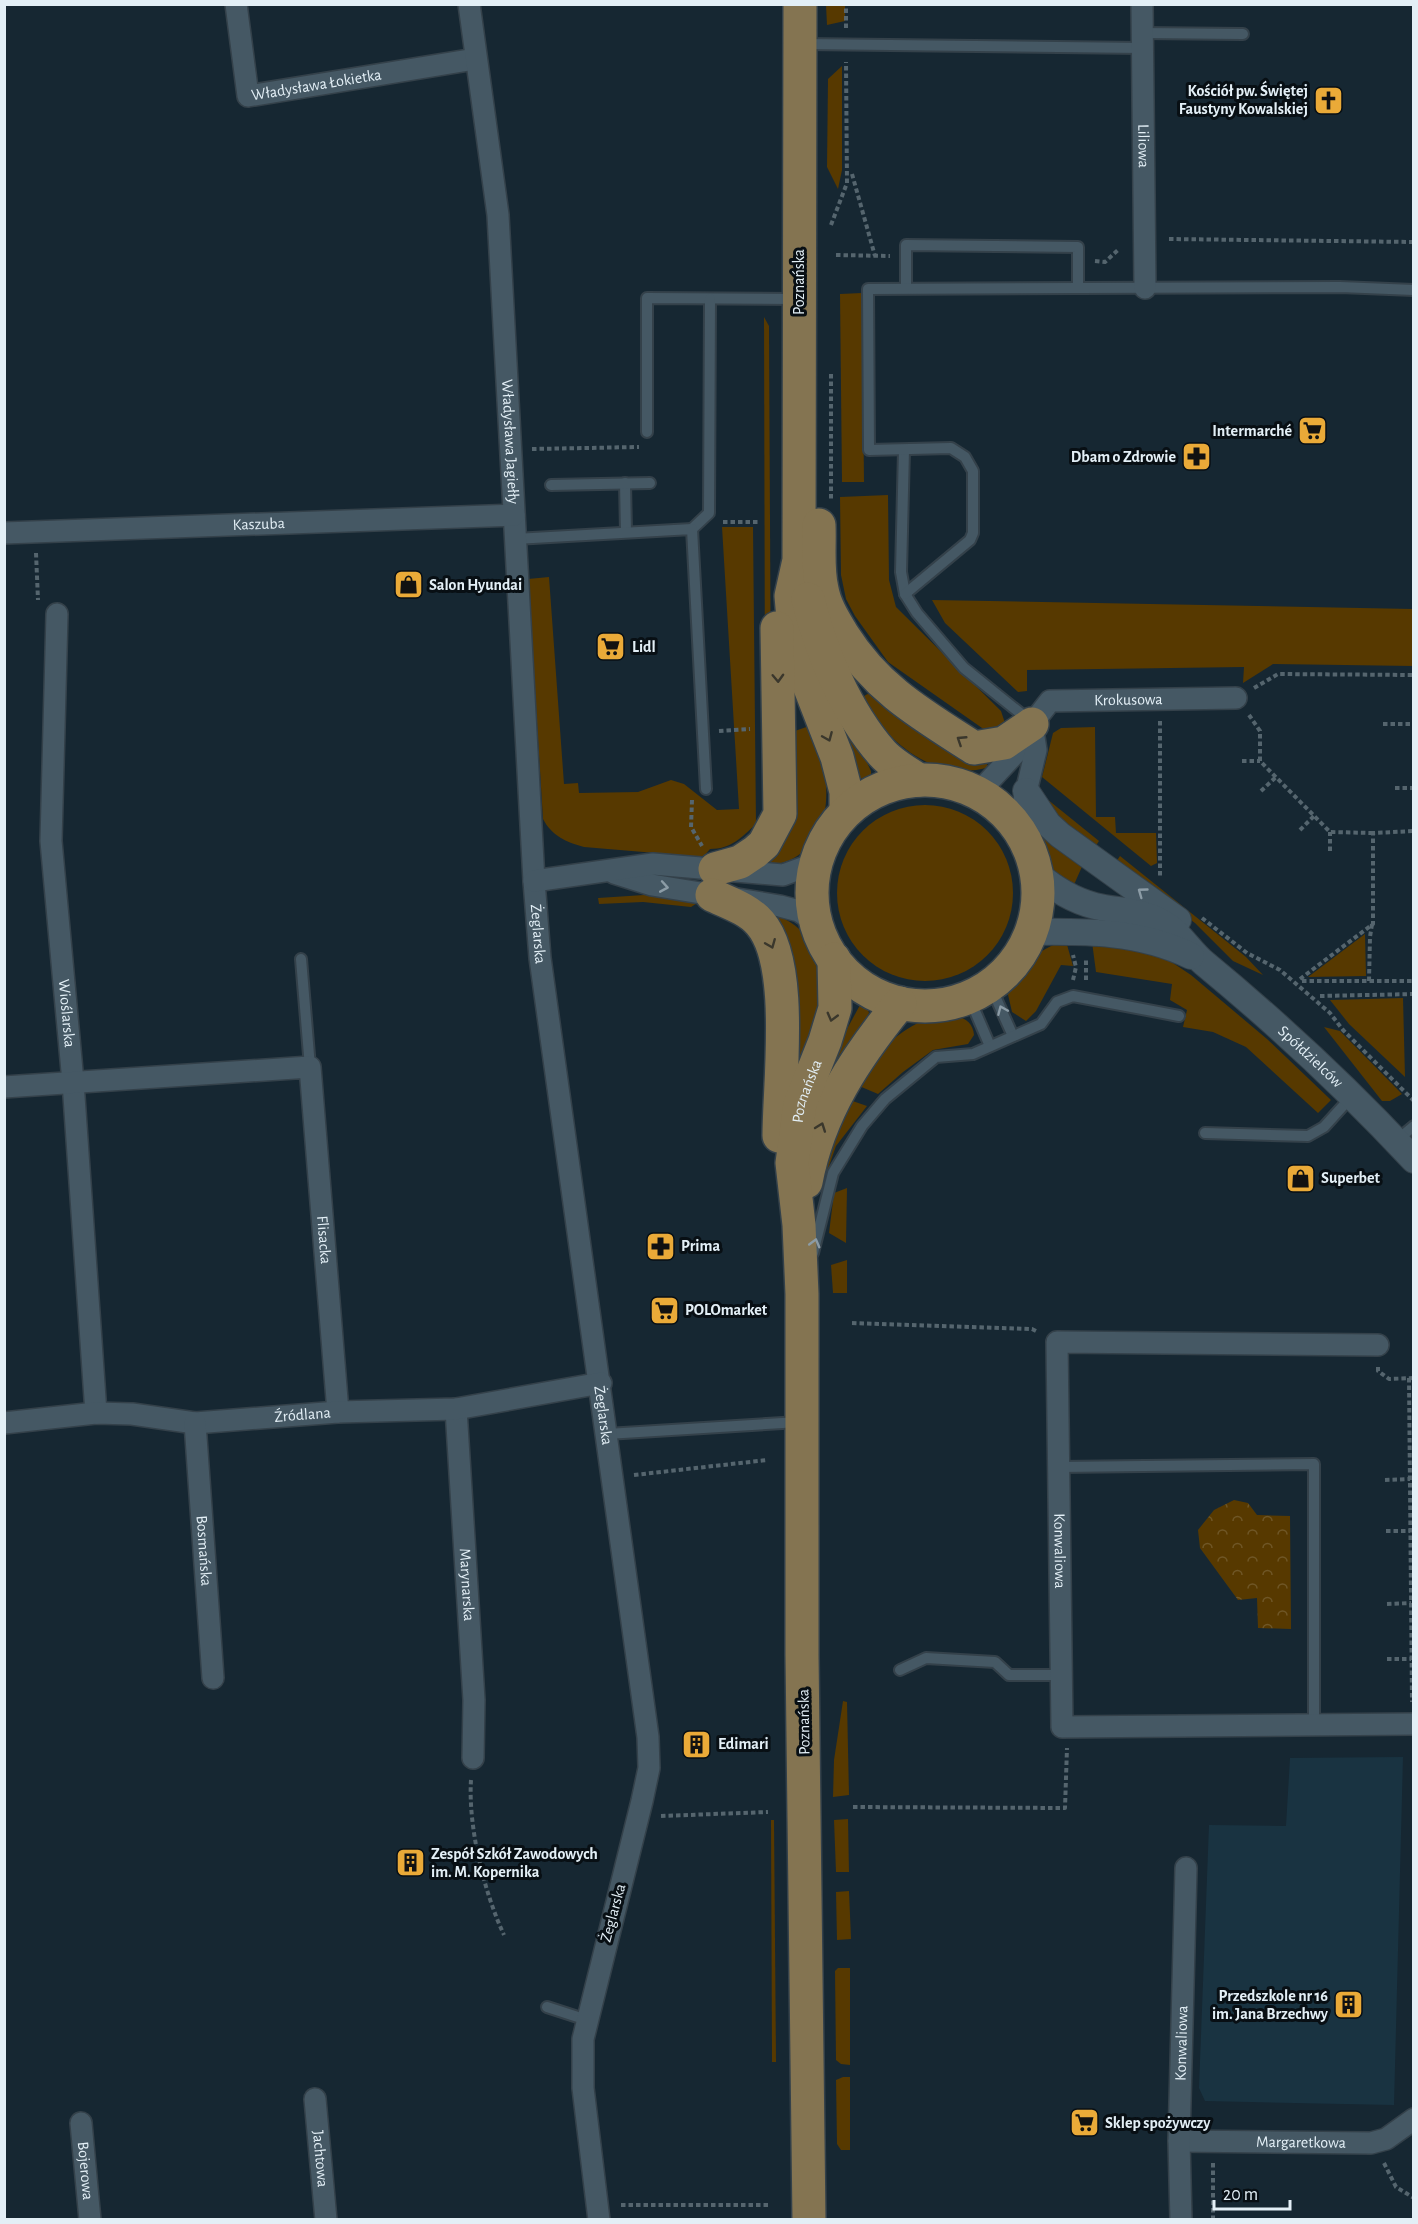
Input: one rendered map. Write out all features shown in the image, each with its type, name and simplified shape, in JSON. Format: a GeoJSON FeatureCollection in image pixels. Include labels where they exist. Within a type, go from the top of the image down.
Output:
{"type":"FeatureCollection","features":[{"type":"Feature","properties":{"kind":"main road","name":"Poznańska"},"geometry":{"type":"LineString","coordinates":[[800,4],[799,560],[791,596],[796,652],[837,757],[846,792],[846,811]]}},
{"type":"Feature","properties":{"kind":"main road"},"geometry":{"type":"LineString","coordinates":[[798,434],[818,494],[821,586],[825,601],[855,654],[876,679],[904,702],[974,748],[1004,743],[1032,723]]}},
{"type":"Feature","properties":{"kind":"main road"},"geometry":{"type":"LineString","coordinates":[[798,434],[777,490],[780,814],[769,837],[755,852],[740,862],[711,872],[761,924],[776,958],[781,981],[779,1152],[799,1225]]}},
{"type":"Feature","properties":{"kind":"main road","name":"Poznańska"},"geometry":{"type":"LineString","coordinates":[[799,560],[816,630],[862,726],[883,754],[919,780]]}},
{"type":"Feature","properties":{"kind":"main road"},"geometry":{"type":"LineString","coordinates":[[919,780],[950,782],[978,793],[1003,811],[1022,834],[1036,873],[1037,903],[1030,932],[1018,956],[979,991],[935,1005],[900,1003],[870,992],[856,982],[834,959],[816,923],[812,893],[816,863],[828,835],[846,811],[887,786],[919,780]]}},
{"type":"Feature","properties":{"kind":"main road","name":"Poznańska"},"geometry":{"type":"LineString","coordinates":[[809,2220],[802,1294],[799,1225],[792,1163],[795,1122],[835,1008],[834,959]]}},
{"type":"Feature","properties":{"kind":"main road","name":"Poznańska"},"geometry":{"type":"LineString","coordinates":[[799,1225],[813,1150],[825,1115],[859,1057],[900,1003]]}},
{"type":"Feature","properties":{"kind":"street","name":"Władysława Łokietka"},"geometry":{"type":"LineString","coordinates":[[236,4],[248,96],[475,59]]}},
{"type":"Feature","properties":{"kind":"street","name":"Władysława Jagiełły"},"geometry":{"type":"LineString","coordinates":[[469,4],[498,215],[534,881]]}},
{"type":"Feature","properties":{"kind":"street","name":"Liliowa"},"geometry":{"type":"LineString","coordinates":[[1142,4],[1145,288]]}},
{"type":"Feature","properties":{"kind":"street","name":"Kaszuba"},"geometry":{"type":"LineString","coordinates":[[4,532],[514,515]]}},
{"type":"Feature","properties":{"kind":"street","name":"Wioślarska"},"geometry":{"type":"LineString","coordinates":[[57,614],[51,841],[73,1082],[96,1413]]}},
{"type":"Feature","properties":{"kind":"street","name":"Krokusowa"},"geometry":{"type":"LineString","coordinates":[[978,793],[1020,748],[1032,723],[1050,701],[1242,700]]}},
{"type":"Feature","properties":{"kind":"street"},"geometry":{"type":"LineString","coordinates":[[1022,834],[1021,813],[1036,750],[1032,723]]}},
{"type":"Feature","properties":{"kind":"street"},"geometry":{"type":"LineString","coordinates":[[1026,791],[1048,824],[1059,835],[1187,927],[1224,979]]}},
{"type":"Feature","properties":{"kind":"street","name":"Żeglarska"},"geometry":{"type":"LineString","coordinates":[[598,2212],[583,2088],[583,2039],[639,1816],[649,1768],[648,1737],[601,1383],[540,958],[534,881],[653,864],[711,872],[783,875],[816,863]]}},
{"type":"Feature","properties":{"kind":"street","name":"Żeglarska"},"geometry":{"type":"LineString","coordinates":[[711,872],[780,906],[799,912],[816,923]]}},
{"type":"Feature","properties":{"kind":"street","name":"Spółdzielców"},"geometry":{"type":"LineString","coordinates":[[1036,873],[1052,888],[1071,897],[1094,906],[1130,910],[1167,926],[1200,960],[1305,1050],[1352,1096],[1405,1133],[1413,1160]]}},
{"type":"Feature","properties":{"kind":"street","name":"Spółdzielców"},"geometry":{"type":"LineString","coordinates":[[1030,932],[1120,934],[1151,940],[1200,960]]}},
{"type":"Feature","properties":{"kind":"street"},"geometry":{"type":"LineString","coordinates":[[4,1088],[309,1067]]}},
{"type":"Feature","properties":{"kind":"street","name":"Flisacka"},"geometry":{"type":"LineString","coordinates":[[309,1067],[338,1412]]}},
{"type":"Feature","properties":{"kind":"street"},"geometry":{"type":"LineString","coordinates":[[1057,1342],[1378,1345]]}},
{"type":"Feature","properties":{"kind":"street","name":"Konwaliowa"},"geometry":{"type":"LineString","coordinates":[[1057,1342],[1062,1727],[1068,1727]]}},
{"type":"Feature","properties":{"kind":"street","name":"Źródlana"},"geometry":{"type":"LineString","coordinates":[[4,1423],[96,1413],[132,1414],[195,1423],[338,1412],[456,1409],[601,1383]]}},
{"type":"Feature","properties":{"kind":"street","name":"Marynarska"},"geometry":{"type":"LineString","coordinates":[[456,1409],[474,1700],[472,1758]]}},
{"type":"Feature","properties":{"kind":"street","name":"Bosmańska"},"geometry":{"type":"LineString","coordinates":[[195,1423],[213,1678]]}},
{"type":"Feature","properties":{"kind":"street"},"geometry":{"type":"LineString","coordinates":[[1068,1727],[1413,1724]]}},
{"type":"Feature","properties":{"kind":"street","name":"Konwaliowa"},"geometry":{"type":"LineString","coordinates":[[1181,2220],[1179,2142],[1186,1868]]}},
{"type":"Feature","properties":{"kind":"street","name":"Jachtowa"},"geometry":{"type":"LineString","coordinates":[[315,2099],[326,2220]]}},
{"type":"Feature","properties":{"kind":"street","name":"Margaretkowa"},"geometry":{"type":"LineString","coordinates":[[1179,2142],[1371,2143],[1386,2139],[1413,2119]]}},
{"type":"Feature","properties":{"kind":"street","name":"Bojerowa"},"geometry":{"type":"LineString","coordinates":[[81,2123],[90,2220]]}},
{"type":"Feature","properties":{"kind":"lane"},"geometry":{"type":"LineString","coordinates":[[800,44],[1142,40],[1243,34]]}},
{"type":"Feature","properties":{"kind":"lane"},"geometry":{"type":"LineString","coordinates":[[906,288],[906,245],[1078,247],[1078,288]]}},
{"type":"Feature","properties":{"kind":"lane"},"geometry":{"type":"LineString","coordinates":[[906,594],[970,540],[973,533],[973,471],[965,457],[951,448],[869,450],[868,289],[1340,287],[1413,290]]}},
{"type":"Feature","properties":{"kind":"lane"},"geometry":{"type":"LineString","coordinates":[[647,432],[647,298],[798,299]]}},
{"type":"Feature","properties":{"kind":"lane"},"geometry":{"type":"LineString","coordinates":[[515,539],[692,529],[709,513],[710,299]]}},
{"type":"Feature","properties":{"kind":"lane"},"geometry":{"type":"LineString","coordinates":[[904,450],[901,572],[906,594],[917,613],[964,668],[1032,723]]}},
{"type":"Feature","properties":{"kind":"lane"},"geometry":{"type":"LineString","coordinates":[[625,483],[626,532]]}},
{"type":"Feature","properties":{"kind":"lane"},"geometry":{"type":"LineString","coordinates":[[551,485],[650,483]]}},
{"type":"Feature","properties":{"kind":"lane"},"geometry":{"type":"LineString","coordinates":[[692,529],[706,789]]}},
{"type":"Feature","properties":{"kind":"lane","name":"Flisacka"},"geometry":{"type":"LineString","coordinates":[[301,959],[309,1067]]}},
{"type":"Feature","properties":{"kind":"lane"},"geometry":{"type":"LineString","coordinates":[[979,991],[1013,1036]]}},
{"type":"Feature","properties":{"kind":"lane"},"geometry":{"type":"LineString","coordinates":[[979,991],[990,1046]]}},
{"type":"Feature","properties":{"kind":"lane"},"geometry":{"type":"LineString","coordinates":[[802,1294],[833,1173],[862,1126],[913,1074],[936,1058],[973,1054],[1041,1024],[1057,1002],[1073,996],[1179,1016]]}},
{"type":"Feature","properties":{"kind":"lane"},"geometry":{"type":"LineString","coordinates":[[1205,1133],[1308,1136],[1324,1127],[1352,1096]]}},
{"type":"Feature","properties":{"kind":"lane"},"geometry":{"type":"LineString","coordinates":[[608,1434],[802,1422]]}},
{"type":"Feature","properties":{"kind":"lane"},"geometry":{"type":"LineString","coordinates":[[1059,1467],[1314,1464],[1314,1725]]}},
{"type":"Feature","properties":{"kind":"lane"},"geometry":{"type":"LineString","coordinates":[[900,1670],[926,1658],[995,1662],[1009,1675],[1061,1674]]}},
{"type":"Feature","properties":{"kind":"lane"},"geometry":{"type":"LineString","coordinates":[[547,2007],[587,2020]]}},
{"type":"Feature","properties":{"kind":"path"},"geometry":{"type":"LineString","coordinates":[[835,214],[847,183],[846,4]]}},
{"type":"Feature","properties":{"kind":"path"},"geometry":{"type":"LineString","coordinates":[[852,174],[875,256]]}},
{"type":"Feature","properties":{"kind":"path"},"geometry":{"type":"LineString","coordinates":[[1170,239],[1413,242]]}},
{"type":"Feature","properties":{"kind":"path"},"geometry":{"type":"LineString","coordinates":[[534,449],[646,447],[647,432]]}},
{"type":"Feature","properties":{"kind":"path"},"geometry":{"type":"LineString","coordinates":[[742,522],[758,522]]}},
{"type":"Feature","properties":{"kind":"path"},"geometry":{"type":"LineString","coordinates":[[37,532],[36,588],[39,601],[46,610],[57,614]]}},
{"type":"Feature","properties":{"kind":"path"},"geometry":{"type":"LineString","coordinates":[[1413,675],[1278,674],[1242,700],[1260,731],[1260,761],[1330,832],[1413,831]]}},
{"type":"Feature","properties":{"kind":"path"},"geometry":{"type":"LineString","coordinates":[[1160,710],[1160,877]]}},
{"type":"Feature","properties":{"kind":"path"},"geometry":{"type":"LineString","coordinates":[[1383,724],[1413,724]]}},
{"type":"Feature","properties":{"kind":"path"},"geometry":{"type":"LineString","coordinates":[[734,730],[751,729]]}},
{"type":"Feature","properties":{"kind":"path"},"geometry":{"type":"LineString","coordinates":[[1242,761],[1260,761]]}},
{"type":"Feature","properties":{"kind":"path"},"geometry":{"type":"LineString","coordinates":[[1262,791],[1276,777]]}},
{"type":"Feature","properties":{"kind":"path"},"geometry":{"type":"LineString","coordinates":[[1395,788],[1413,788]]}},
{"type":"Feature","properties":{"kind":"path"},"geometry":{"type":"LineString","coordinates":[[706,789],[693,789],[691,827],[711,872]]}},
{"type":"Feature","properties":{"kind":"path"},"geometry":{"type":"LineString","coordinates":[[1300,830],[1314,816]]}},
{"type":"Feature","properties":{"kind":"path"},"geometry":{"type":"LineString","coordinates":[[1330,832],[1330,851]]}},
{"type":"Feature","properties":{"kind":"path"},"geometry":{"type":"LineString","coordinates":[[1370,981],[1370,937],[1373,924],[1373,833]]}},
{"type":"Feature","properties":{"kind":"path"},"geometry":{"type":"LineString","coordinates":[[1373,924],[1301,980],[1413,981]]}},
{"type":"Feature","properties":{"kind":"path"},"geometry":{"type":"LineString","coordinates":[[1072,949],[1076,967],[1072,985]]}},
{"type":"Feature","properties":{"kind":"path"},"geometry":{"type":"LineString","coordinates":[[1084,988],[1088,970],[1086,951]]}},
{"type":"Feature","properties":{"kind":"path"},"geometry":{"type":"LineString","coordinates":[[1320,996],[1413,994]]}},
{"type":"Feature","properties":{"kind":"path"},"geometry":{"type":"LineString","coordinates":[[852,1323],[1032,1329],[1057,1342]]}},
{"type":"Feature","properties":{"kind":"path"},"geometry":{"type":"LineString","coordinates":[[1378,1345],[1378,1371],[1389,1379],[1411,1378],[1410,1531],[1413,1724]]}},
{"type":"Feature","properties":{"kind":"path"},"geometry":{"type":"LineString","coordinates":[[614,1477],[767,1460]]}},
{"type":"Feature","properties":{"kind":"path"},"geometry":{"type":"LineString","coordinates":[[1385,1480],[1410,1479]]}},
{"type":"Feature","properties":{"kind":"path"},"geometry":{"type":"LineString","coordinates":[[1386,1531],[1410,1531]]}},
{"type":"Feature","properties":{"kind":"path"},"geometry":{"type":"LineString","coordinates":[[1387,1604],[1411,1603]]}},
{"type":"Feature","properties":{"kind":"path"},"geometry":{"type":"LineString","coordinates":[[1387,1659],[1412,1659]]}},
{"type":"Feature","properties":{"kind":"path"},"geometry":{"type":"LineString","coordinates":[[853,1807],[1065,1808],[1068,1727]]}},
{"type":"Feature","properties":{"kind":"path"},"geometry":{"type":"LineString","coordinates":[[472,1758],[470,1798],[476,1836],[486,1884],[504,1935]]}},
{"type":"Feature","properties":{"kind":"path"},"geometry":{"type":"LineString","coordinates":[[639,1816],[768,1812]]}},
{"type":"Feature","properties":{"kind":"path"},"geometry":{"type":"LineString","coordinates":[[1380,2155],[1396,2187],[1413,2199]]}},
{"type":"Feature","properties":{"kind":"path"},"geometry":{"type":"LineString","coordinates":[[1213,2220],[1213,2162],[1221,2160]]}},
{"type":"Feature","properties":{"kind":"path"},"geometry":{"type":"LineString","coordinates":[[598,2212],[770,2205]]}},
{"type":"Feature","properties":{"kind":"shaded area"},"geometry":{"type":"Polygon","coordinates":[[[1403,1757],[1394,2105],[1205,2101],[1199,2088],[1209,1825],[1286,1826],[1290,1758],[1403,1757]]]}},
{"type":"Feature","properties":{"kind":"green space"},"geometry":{"type":"Polygon","coordinates":[[[826,5],[845,5],[845,21],[827,25],[826,5]]]}},
{"type":"Feature","properties":{"kind":"green space"},"geometry":{"type":"Polygon","coordinates":[[[842,66],[842,170],[838,189],[827,167],[828,79],[842,66]]]}},
{"type":"Feature","properties":{"kind":"green space"},"geometry":{"type":"Polygon","coordinates":[[[862,293],[864,482],[842,482],[840,294],[862,293]]]}},
{"type":"Feature","properties":{"kind":"green space"},"geometry":{"type":"Polygon","coordinates":[[[764,317],[769,326],[771,714],[765,706],[764,317]]]}},
{"type":"Feature","properties":{"kind":"green space"},"geometry":{"type":"Polygon","coordinates":[[[888,495],[889,580],[896,607],[1001,711],[1005,723],[992,735],[888,662],[855,616],[846,599],[841,575],[840,497],[888,495]]]}},
{"type":"Feature","properties":{"kind":"green space"},"geometry":{"type":"Polygon","coordinates":[[[722,527],[753,527],[756,824],[735,842],[724,847],[710,849],[703,857],[584,847],[565,840],[555,834],[543,819],[528,579],[549,577],[564,784],[578,783],[579,793],[638,792],[671,780],[684,784],[717,810],[739,809],[722,527]]]}},
{"type":"Feature","properties":{"kind":"green space"},"geometry":{"type":"Polygon","coordinates":[[[932,600],[1413,609],[1413,666],[1273,664],[1243,683],[1244,667],[1027,670],[1027,691],[1018,692],[945,623],[932,600]]]}},
{"type":"Feature","properties":{"kind":"green space"},"geometry":{"type":"Polygon","coordinates":[[[876,689],[983,759],[989,767],[969,771],[949,769],[931,764],[914,755],[884,730],[859,699],[876,689]]]}},
{"type":"Feature","properties":{"kind":"green space"},"geometry":{"type":"Polygon","coordinates":[[[842,710],[871,771],[871,776],[866,780],[860,778],[830,715],[842,710]]]}},
{"type":"Feature","properties":{"kind":"green space"},"geometry":{"type":"Polygon","coordinates":[[[815,724],[826,778],[824,815],[819,832],[809,846],[794,858],[758,868],[789,733],[815,724]]]}},
{"type":"Feature","properties":{"kind":"green space"},"geometry":{"type":"Polygon","coordinates":[[[1095,727],[1096,817],[1115,817],[1116,833],[1156,833],[1157,863],[1151,866],[1042,777],[1053,733],[1061,728],[1095,727]]]}},
{"type":"Feature","properties":{"kind":"green space"},"geometry":{"type":"Polygon","coordinates":[[[1047,799],[1099,841],[1093,850],[1054,821],[1043,800],[1047,799]]]}},
{"type":"Feature","properties":{"kind":"green space"},"geometry":{"type":"Polygon","coordinates":[[[925,805],[959,812],[974,820],[987,831],[998,844],[1006,859],[1013,893],[1006,927],[998,942],[987,955],[974,966],[959,974],[925,981],[891,974],[876,966],[863,955],[852,942],[844,927],[837,893],[844,859],[852,844],[863,831],[876,820],[891,812],[925,805]]]}},
{"type":"Feature","properties":{"kind":"green space"},"geometry":{"type":"Polygon","coordinates":[[[1030,812],[1084,862],[1073,887],[1055,873],[1048,864],[1034,835],[1030,812]]]}},
{"type":"Feature","properties":{"kind":"green space"},"geometry":{"type":"Polygon","coordinates":[[[1120,856],[1246,957],[1263,975],[1233,961],[1195,923],[1114,865],[1120,856]]]}},
{"type":"Feature","properties":{"kind":"green space"},"geometry":{"type":"Polygon","coordinates":[[[644,895],[702,900],[691,907],[643,902],[599,904],[598,898],[644,895]]]}},
{"type":"Feature","properties":{"kind":"green space"},"geometry":{"type":"Polygon","coordinates":[[[760,908],[783,918],[800,929],[813,949],[818,966],[818,1003],[800,1074],[760,908]]]}},
{"type":"Feature","properties":{"kind":"green space"},"geometry":{"type":"Polygon","coordinates":[[[1365,934],[1366,976],[1308,977],[1365,934]]]}},
{"type":"Feature","properties":{"kind":"green space"},"geometry":{"type":"Polygon","coordinates":[[[1066,941],[1073,966],[1061,965],[1036,1011],[1026,1021],[1012,1012],[1006,986],[1018,971],[1040,952],[1066,941]]]}},
{"type":"Feature","properties":{"kind":"green space"},"geometry":{"type":"Polygon","coordinates":[[[1092,942],[1158,953],[1191,975],[1267,1039],[1331,1100],[1318,1113],[1246,1047],[1213,1032],[1183,1027],[1187,1010],[1170,1000],[1172,984],[1096,972],[1092,942]]]}},
{"type":"Feature","properties":{"kind":"green space"},"geometry":{"type":"Polygon","coordinates":[[[1403,998],[1405,1077],[1349,1024],[1330,1000],[1403,998]]]}},
{"type":"Feature","properties":{"kind":"green space"},"geometry":{"type":"Polygon","coordinates":[[[860,1005],[867,1007],[869,1013],[836,1074],[821,1077],[860,1005]]]}},
{"type":"Feature","properties":{"kind":"green space"},"geometry":{"type":"Polygon","coordinates":[[[948,1014],[962,1018],[971,1026],[974,1035],[968,1044],[933,1050],[878,1094],[852,1083],[883,1049],[906,1030],[932,1017],[948,1014]]]}},
{"type":"Feature","properties":{"kind":"green space"},"geometry":{"type":"Polygon","coordinates":[[[1324,1027],[1340,1031],[1402,1094],[1390,1101],[1382,1101],[1324,1027]]]}},
{"type":"Feature","properties":{"kind":"green space"},"geometry":{"type":"Polygon","coordinates":[[[844,1098],[867,1106],[836,1146],[820,1192],[816,1188],[844,1098]]]}},
{"type":"Feature","properties":{"kind":"green space"},"geometry":{"type":"Polygon","coordinates":[[[847,1188],[846,1243],[829,1233],[834,1193],[847,1188]]]}},
{"type":"Feature","properties":{"kind":"green space"},"geometry":{"type":"Polygon","coordinates":[[[847,1260],[847,1293],[833,1293],[831,1265],[847,1260]]]}},
{"type":"Feature","properties":{"kind":"green space"},"geometry":{"type":"Polygon","coordinates":[[[1234,1500],[1248,1503],[1257,1515],[1290,1516],[1291,1629],[1258,1628],[1257,1598],[1238,1600],[1200,1548],[1198,1530],[1214,1510],[1234,1500]]]}},
{"type":"Feature","properties":{"kind":"green space"},"geometry":{"type":"Polygon","coordinates":[[[843,1701],[847,1702],[849,1795],[833,1797],[834,1760],[843,1701]]]}},
{"type":"Feature","properties":{"kind":"green space"},"geometry":{"type":"Polygon","coordinates":[[[848,1819],[849,1872],[836,1872],[834,1820],[848,1819]]]}},
{"type":"Feature","properties":{"kind":"green space"},"geometry":{"type":"Polygon","coordinates":[[[771,1820],[774,1820],[776,2062],[772,2062],[771,1820]]]}},
{"type":"Feature","properties":{"kind":"green space"},"geometry":{"type":"Polygon","coordinates":[[[849,1891],[851,1939],[837,1940],[836,1892],[849,1891]]]}},
{"type":"Feature","properties":{"kind":"green space"},"geometry":{"type":"Polygon","coordinates":[[[838,1968],[850,1968],[850,2065],[841,2064],[836,2060],[835,1971],[838,1968]]]}},
{"type":"Feature","properties":{"kind":"green space"},"geometry":{"type":"Polygon","coordinates":[[[850,2077],[850,2150],[841,2150],[837,2144],[836,2080],[850,2077]]]}},
{"type":"Feature","properties":{"kind":"place","name":"Kościół pw. Świętej Faustyny Kowalskiej"},"geometry":{"type":"Point","coordinates":[1329,100]}},
{"type":"Feature","properties":{"kind":"place","name":"Intermarché"},"geometry":{"type":"Point","coordinates":[1313,431]}},
{"type":"Feature","properties":{"kind":"place","name":"Dbam o Zdrowie"},"geometry":{"type":"Point","coordinates":[1197,457]}},
{"type":"Feature","properties":{"kind":"place","name":"Salon Hyundai"},"geometry":{"type":"Point","coordinates":[408,585]}},
{"type":"Feature","properties":{"kind":"place","name":"Lidl"},"geometry":{"type":"Point","coordinates":[611,647]}},
{"type":"Feature","properties":{"kind":"place","name":"Superbet"},"geometry":{"type":"Point","coordinates":[1300,1178]}},
{"type":"Feature","properties":{"kind":"place","name":"Prima"},"geometry":{"type":"Point","coordinates":[660,1246]}},
{"type":"Feature","properties":{"kind":"place","name":"POLOmarket"},"geometry":{"type":"Point","coordinates":[664,1310]}},
{"type":"Feature","properties":{"kind":"place","name":"Edimari"},"geometry":{"type":"Point","coordinates":[697,1744]}},
{"type":"Feature","properties":{"kind":"place","name":"Zespół Szkół Zawodowych im. M. Kopernika"},"geometry":{"type":"Point","coordinates":[410,1863]}},
{"type":"Feature","properties":{"kind":"place","name":"Przedszkole nr 16 im. Jana Brzechwy"},"geometry":{"type":"Point","coordinates":[1349,2005]}},
{"type":"Feature","properties":{"kind":"place","name":"Sklep spożywczy"},"geometry":{"type":"Point","coordinates":[1084,2123]}}]}
